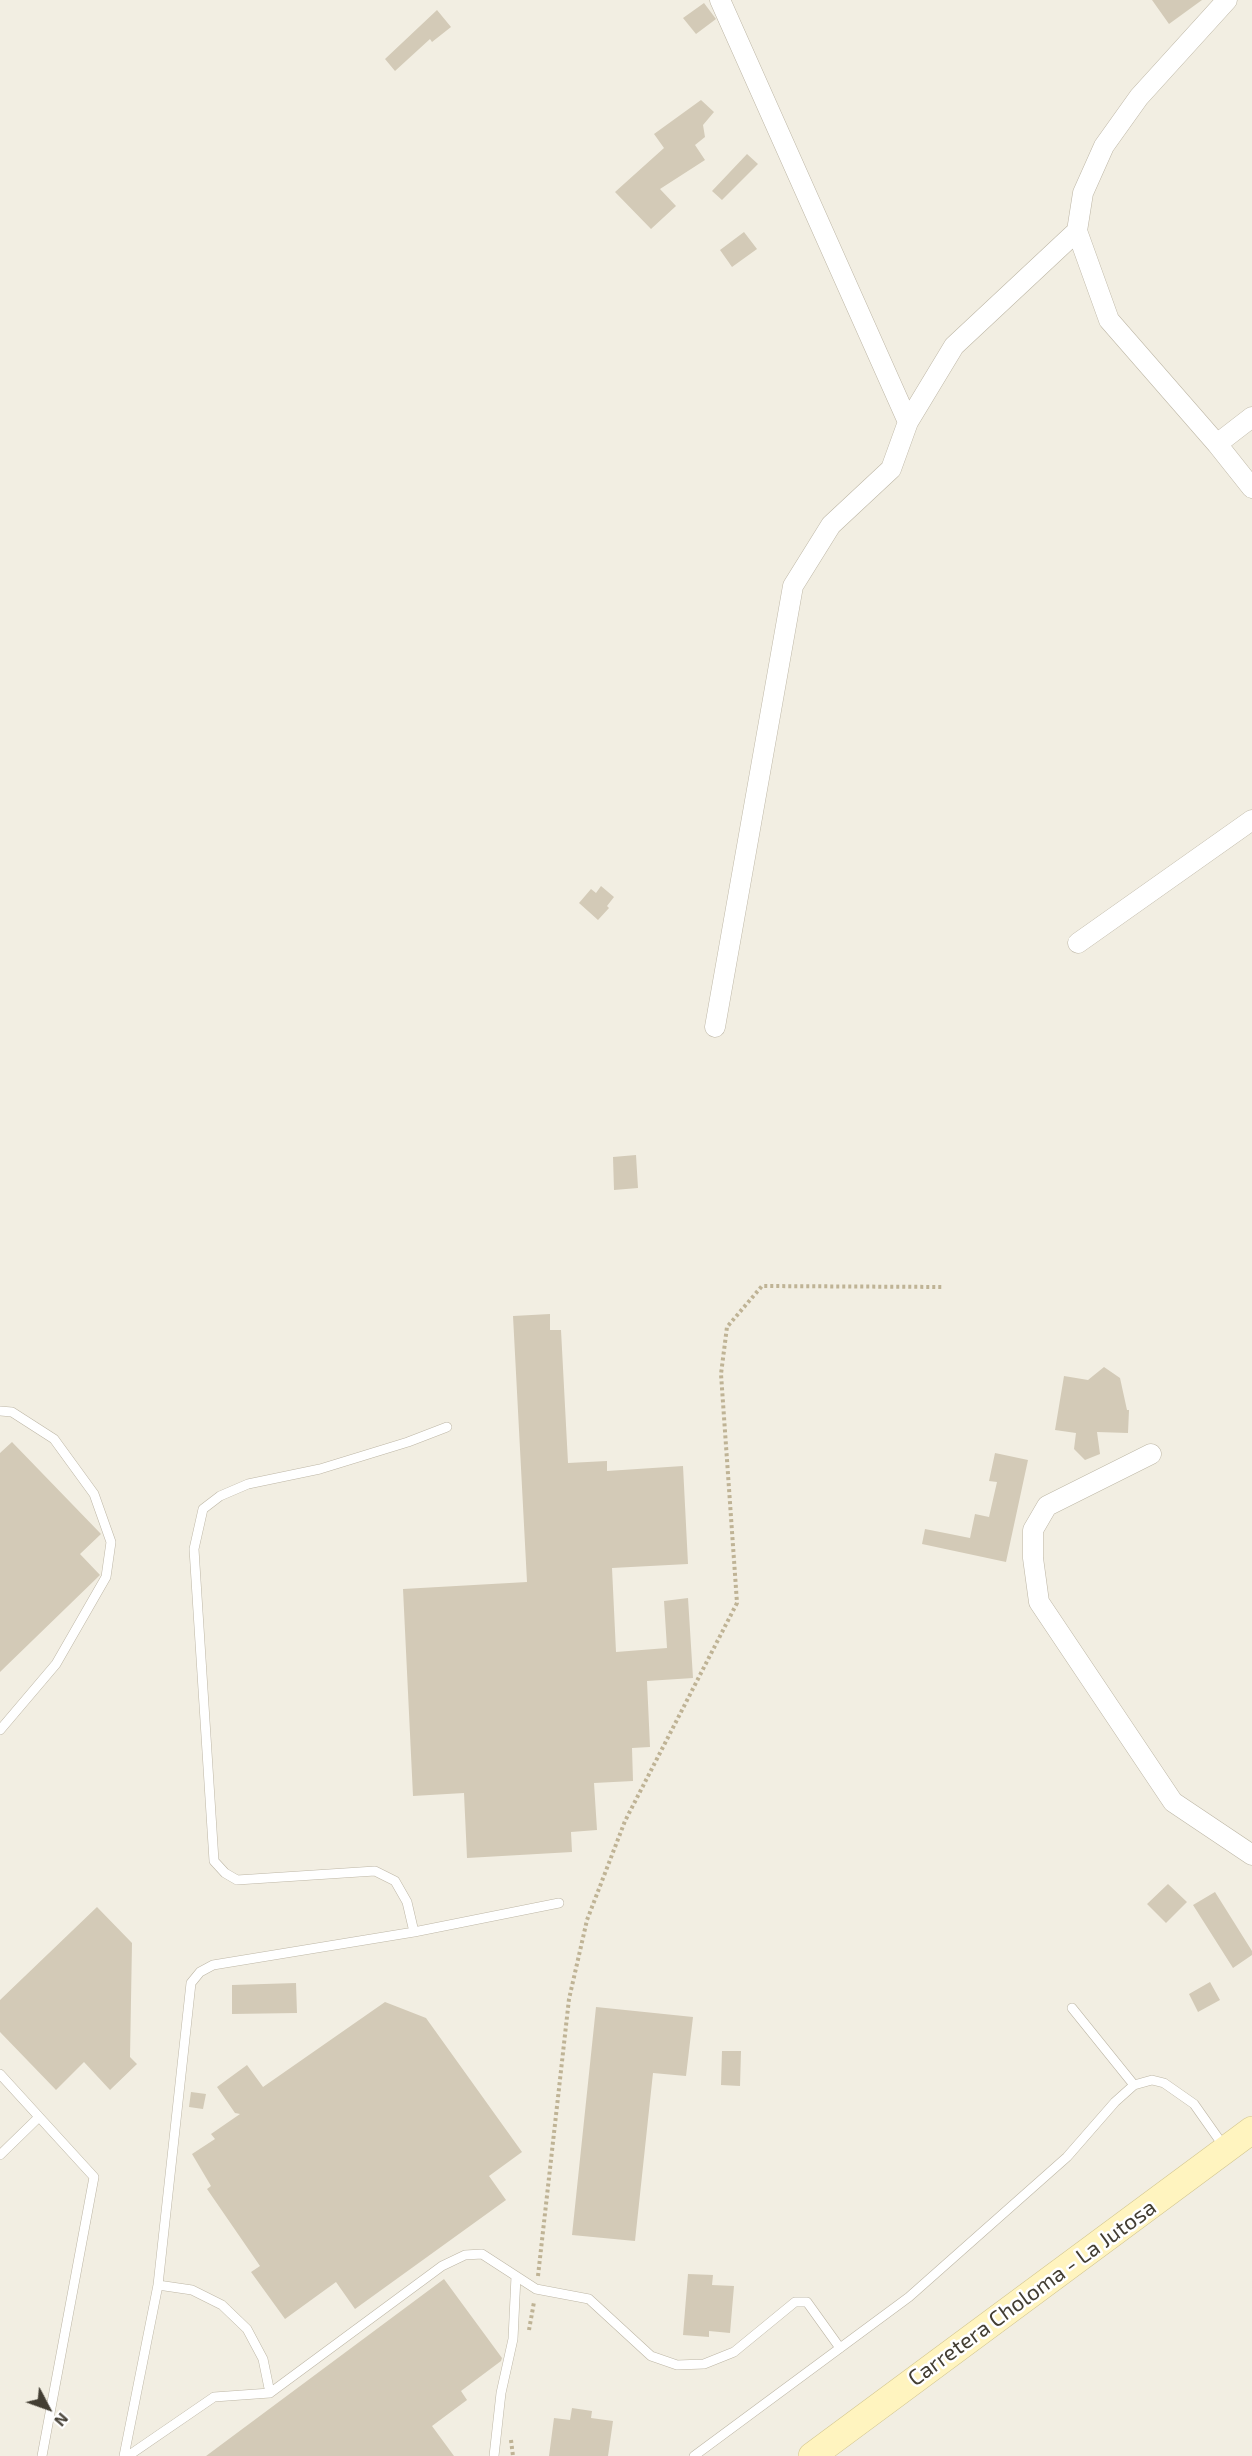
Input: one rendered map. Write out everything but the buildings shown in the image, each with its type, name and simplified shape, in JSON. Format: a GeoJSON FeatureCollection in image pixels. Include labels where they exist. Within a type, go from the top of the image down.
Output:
{"type":"FeatureCollection","features":[{"type":"Feature","properties":{"kind":"street"},"geometry":{"type":"LineString","coordinates":[[720,0],[908,422]]}},
{"type":"Feature","properties":{"kind":"street"},"geometry":{"type":"LineString","coordinates":[[1227,0],[1139,97],[1104,146],[1083,193],[1077,231],[1109,320],[1217,444],[1252,488]]}},
{"type":"Feature","properties":{"kind":"street"},"geometry":{"type":"LineString","coordinates":[[716,1027],[793,586],[831,525],[891,469],[908,422],[954,346],[1077,231]]}},
{"type":"Feature","properties":{"kind":"street"},"geometry":{"type":"LineString","coordinates":[[1217,444],[1252,417]]}},
{"type":"Feature","properties":{"kind":"street"},"geometry":{"type":"LineString","coordinates":[[1078,943],[1252,820]]}},
{"type":"Feature","properties":{"kind":"street"},"geometry":{"type":"LineString","coordinates":[[1151,1454],[1047,1506],[1034,1530],[1033,1558],[1039,1602],[1173,1802],[1252,1855]]}},
{"type":"Feature","properties":{"kind":"street","name":"Carretera Choloma - La Jutosa"},"geometry":{"type":"LineString","coordinates":[[812,2456],[1252,2130]]}},
{"type":"Feature","properties":{"kind":"lane"},"geometry":{"type":"LineString","coordinates":[[0,1411],[12,1412],[54,1439],[94,1494],[111,1542],[106,1577],[56,1664],[0,1730]]}},
{"type":"Feature","properties":{"kind":"lane"},"geometry":{"type":"LineString","coordinates":[[414,1932],[407,1902],[394,1881],[375,1871],[237,1880],[225,1873],[214,1861],[194,1549],[203,1509],[220,1496],[248,1484],[320,1469],[408,1442],[447,1427]]}},
{"type":"Feature","properties":{"kind":"lane"},"geometry":{"type":"LineString","coordinates":[[126,2456],[158,2285],[191,1983],[200,1972],[213,1965],[414,1932],[560,1903]]}},
{"type":"Feature","properties":{"kind":"lane"},"geometry":{"type":"LineString","coordinates":[[1072,2008],[1134,2085]]}},
{"type":"Feature","properties":{"kind":"lane"},"geometry":{"type":"LineString","coordinates":[[0,2074],[94,2177],[42,2456]]}},
{"type":"Feature","properties":{"kind":"lane"},"geometry":{"type":"LineString","coordinates":[[694,2456],[909,2297],[1066,2157],[1134,2085],[1152,2080],[1164,2083],[1194,2104],[1227,2150]]}},
{"type":"Feature","properties":{"kind":"lane"},"geometry":{"type":"LineString","coordinates":[[0,2155],[39,2117]]}},
{"type":"Feature","properties":{"kind":"lane"},"geometry":{"type":"LineString","coordinates":[[126,2456],[214,2397],[270,2393],[442,2266],[465,2255],[482,2254],[536,2289],[589,2299],[651,2356],[677,2365],[704,2364],[734,2352],[795,2302],[807,2302],[840,2348]]}},
{"type":"Feature","properties":{"kind":"lane"},"geometry":{"type":"LineString","coordinates":[[494,2456],[501,2393],[513,2339],[516,2276]]}},
{"type":"Feature","properties":{"kind":"lane"},"geometry":{"type":"LineString","coordinates":[[158,2285],[192,2290],[222,2306],[247,2329],[263,2359],[270,2393]]}},
{"type":"Feature","properties":{"kind":"path"},"geometry":{"type":"LineString","coordinates":[[527,2336],[536,2289],[569,1999],[587,1920],[625,1821],[737,1603],[721,1374],[727,1327],[762,1286],[943,1287]]}},
{"type":"Feature","properties":{"kind":"path"},"geometry":{"type":"LineString","coordinates":[[510,2431],[513,2456]]}}]}
